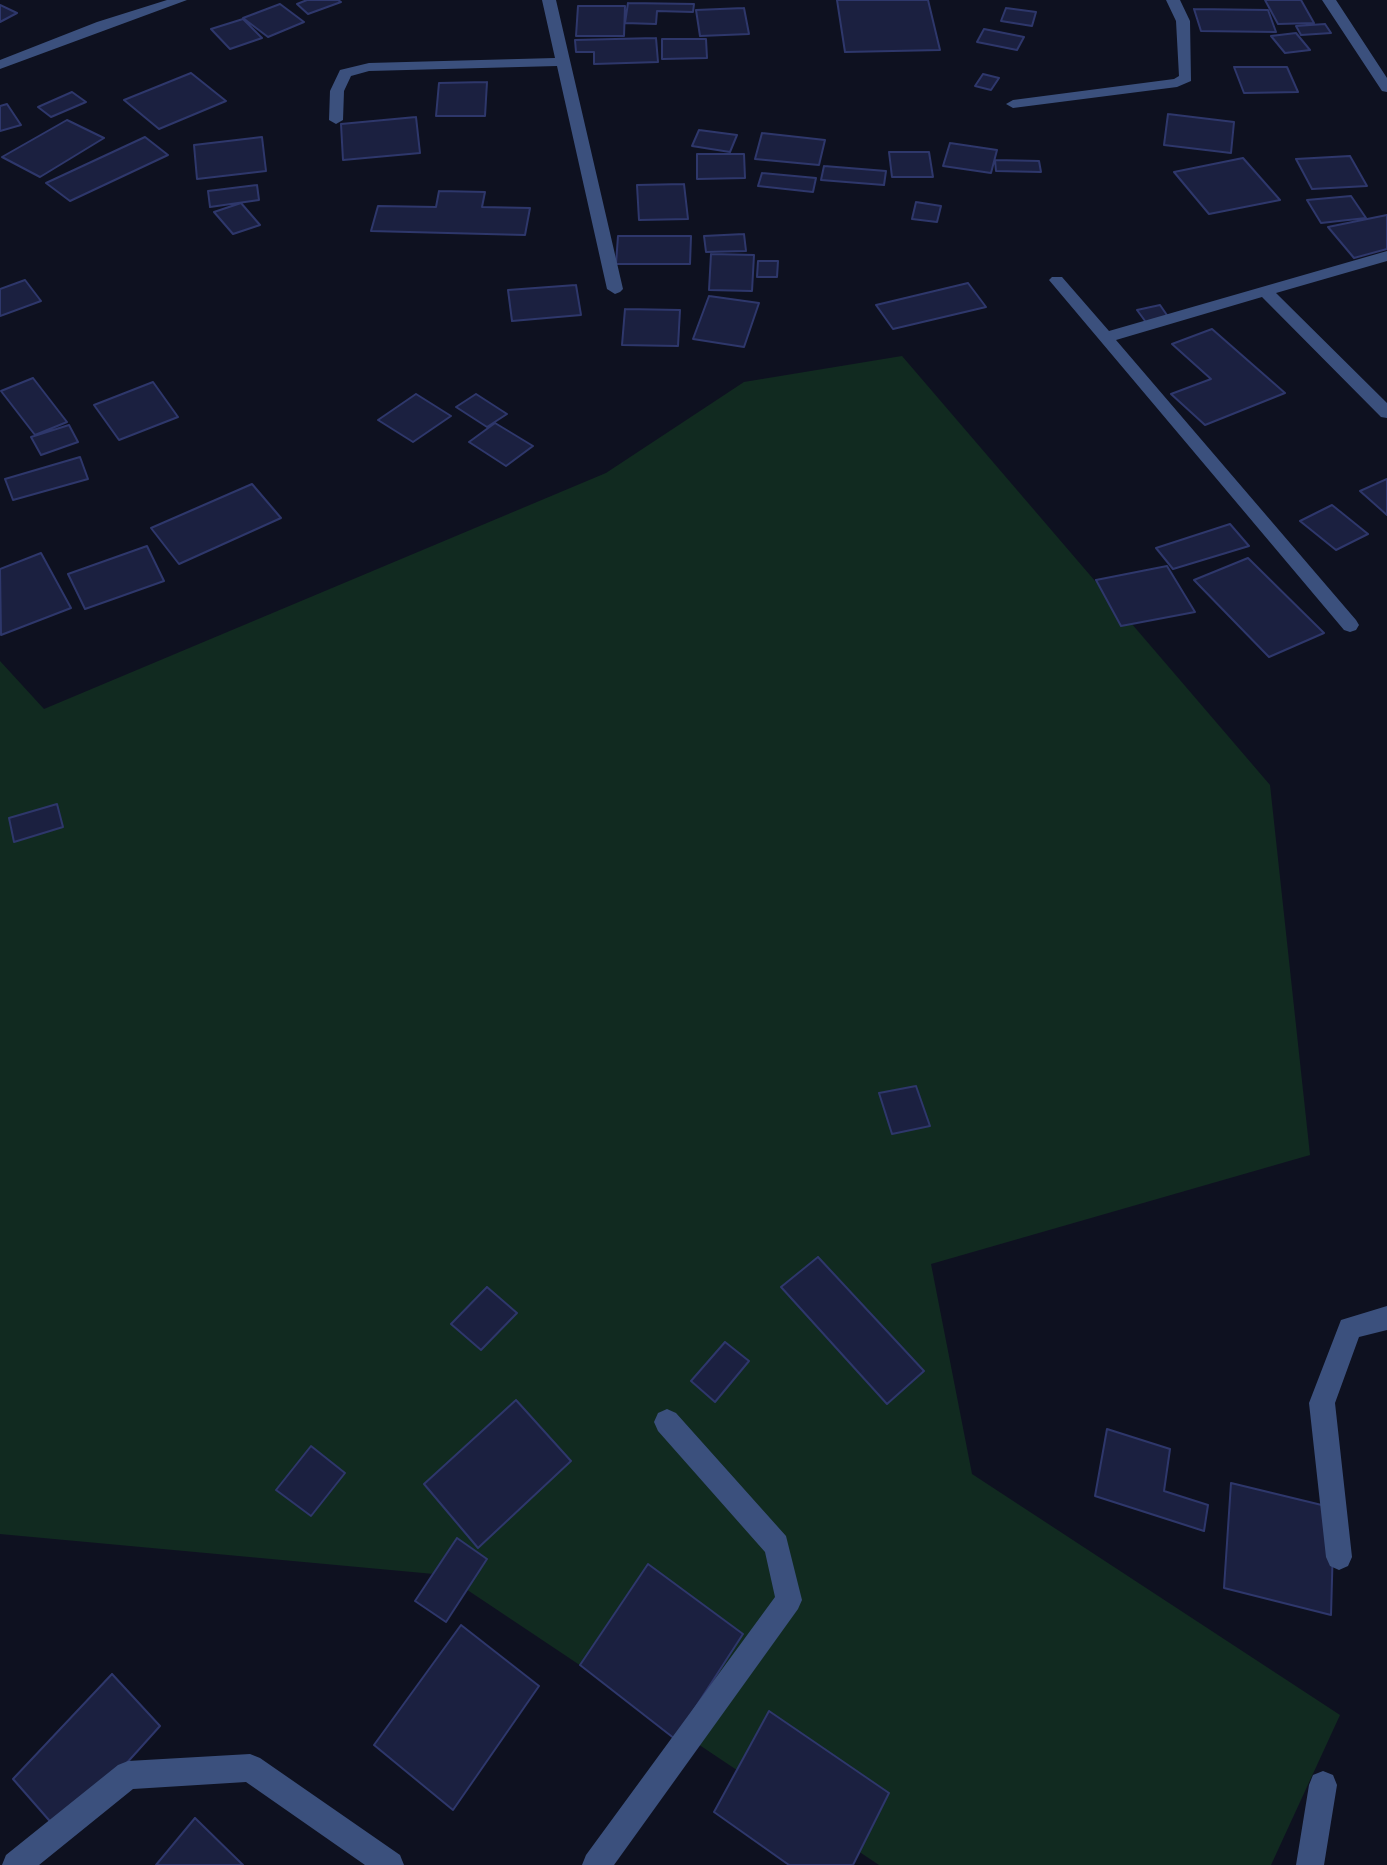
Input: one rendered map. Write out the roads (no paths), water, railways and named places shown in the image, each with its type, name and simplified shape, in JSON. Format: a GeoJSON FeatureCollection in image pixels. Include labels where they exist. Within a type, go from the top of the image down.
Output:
{"type":"FeatureCollection","features":[{"type":"Feature","properties":{"kind":"street"},"geometry":{"type":"LineString","coordinates":[[0,65],[102,25],[180,0]]}},
{"type":"Feature","properties":{"kind":"street"},"geometry":{"type":"LineString","coordinates":[[549,0],[615,289]]}},
{"type":"Feature","properties":{"kind":"street"},"geometry":{"type":"LineString","coordinates":[[1013,104],[1177,83],[1186,78],[1183,21],[1173,0]]}},
{"type":"Feature","properties":{"kind":"street"},"geometry":{"type":"LineString","coordinates":[[1329,0],[1387,88]]}},
{"type":"Feature","properties":{"kind":"street"},"geometry":{"type":"LineString","coordinates":[[1368,60],[1387,57]]}},
{"type":"Feature","properties":{"kind":"street"},"geometry":{"type":"LineString","coordinates":[[336,120],[337,92],[345,73],[369,67],[563,62]]}},
{"type":"Feature","properties":{"kind":"street"},"geometry":{"type":"LineString","coordinates":[[1104,338],[1387,256]]}},
{"type":"Feature","properties":{"kind":"street"},"geometry":{"type":"LineString","coordinates":[[1057,280],[1350,625]]}},
{"type":"Feature","properties":{"kind":"street"},"geometry":{"type":"LineString","coordinates":[[1264,290],[1387,413]]}},
{"type":"Feature","properties":{"kind":"street"},"geometry":{"type":"LineString","coordinates":[[1339,1557],[1322,1403],[1350,1328],[1387,1318]]}},
{"type":"Feature","properties":{"kind":"street"},"geometry":{"type":"LineString","coordinates":[[596,1865],[789,1600],[777,1545],[667,1422]]}},
{"type":"Feature","properties":{"kind":"street"},"geometry":{"type":"LineString","coordinates":[[16,1865],[128,1775],[250,1768],[390,1865]]}},
{"type":"Feature","properties":{"kind":"street"},"geometry":{"type":"LineString","coordinates":[[1310,1865],[1324,1785]]}}]}
